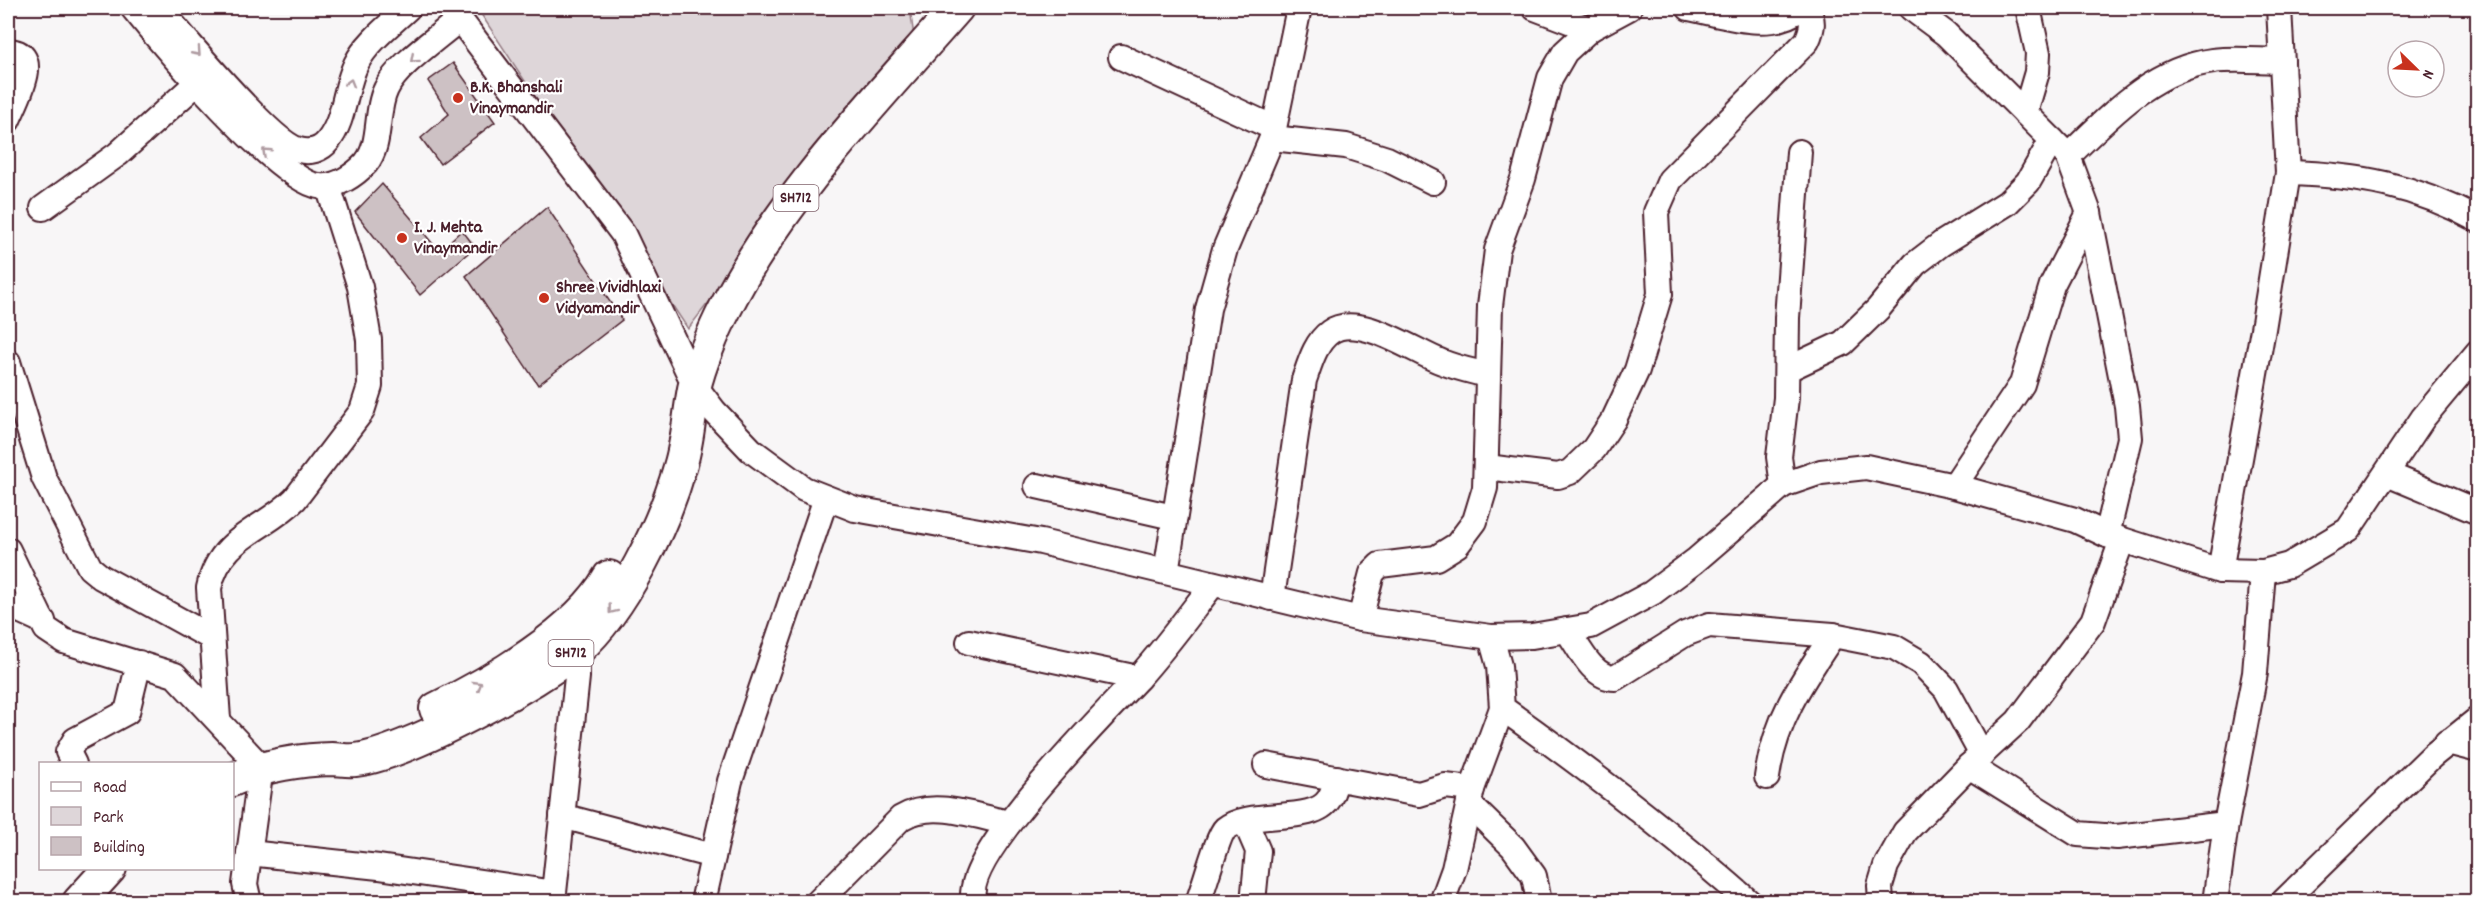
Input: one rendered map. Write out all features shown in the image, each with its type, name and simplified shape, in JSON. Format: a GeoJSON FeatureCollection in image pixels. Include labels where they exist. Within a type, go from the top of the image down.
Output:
{"type":"FeatureCollection","features":[{"type":"Feature","properties":{"kind":"main road","name":"SH712"},"geometry":{"type":"LineString","coordinates":[[234,779],[261,767],[333,759],[355,760],[387,751],[426,735],[489,705],[619,600],[652,539],[680,470],[691,422],[694,386],[723,314],[764,243],[807,183],[957,8]]}},
{"type":"Feature","properties":{"kind":"main road"},"geometry":{"type":"LineString","coordinates":[[79,902],[108,870]]}},
{"type":"Feature","properties":{"kind":"street"},"geometry":{"type":"LineString","coordinates":[[133,8],[198,82],[269,156],[312,185],[328,186],[349,178],[365,163],[372,150],[381,101],[392,78],[455,14],[624,234],[694,386],[751,450],[804,489],[855,509],[1041,542],[1360,619],[1491,637],[1532,636],[1591,626],[1652,593],[1695,561],[1783,485],[1821,472],[1866,467],[1954,486],[2075,520],[2114,537],[2220,571],[2263,572],[2289,565],[2348,530],[2423,418],[2478,352]]}},
{"type":"Feature","properties":{"kind":"street"},"geometry":{"type":"LineString","coordinates":[[159,8],[226,85],[282,140],[300,150],[318,149],[327,143],[336,129],[360,56],[408,8]]}},
{"type":"Feature","properties":{"kind":"street"},"geometry":{"type":"LineString","coordinates":[[1166,572],[1208,309],[1225,249],[1273,133],[1299,8]]}},
{"type":"Feature","properties":{"kind":"street"},"geometry":{"type":"LineString","coordinates":[[1535,8],[1590,29]]}},
{"type":"Feature","properties":{"kind":"street"},"geometry":{"type":"LineString","coordinates":[[1360,619],[1372,573],[1380,565],[1436,558],[1457,545],[1475,521],[1481,505],[1487,467],[1490,306],[1497,250],[1523,179],[1550,78],[1565,52],[1590,29],[1629,8]]}},
{"type":"Feature","properties":{"kind":"street"},"geometry":{"type":"LineString","coordinates":[[1689,8],[1766,22],[1789,17],[1801,8]]}},
{"type":"Feature","properties":{"kind":"street"},"geometry":{"type":"LineString","coordinates":[[1487,467],[1558,476],[1570,472],[1594,449],[1614,419],[1637,370],[1660,294],[1656,212],[1670,180],[1807,41],[1812,30],[1812,18],[1808,8]]}},
{"type":"Feature","properties":{"kind":"street"},"geometry":{"type":"LineString","coordinates":[[1881,902],[1880,886],[1886,866],[1905,832],[2018,721],[2093,621],[2114,537],[2130,438],[2127,406],[2089,213],[2060,148],[1946,34],[1911,8]]}},
{"type":"Feature","properties":{"kind":"street"},"geometry":{"type":"LineString","coordinates":[[2025,113],[2037,72],[2038,53],[2028,8]]}},
{"type":"Feature","properties":{"kind":"street"},"geometry":{"type":"LineString","coordinates":[[2220,571],[2264,329],[2288,173],[2279,8]]}},
{"type":"Feature","properties":{"kind":"street"},"geometry":{"type":"LineString","coordinates":[[8,51],[15,51],[23,56],[26,75],[8,120]]}},
{"type":"Feature","properties":{"kind":"street"},"geometry":{"type":"LineString","coordinates":[[1121,57],[1273,133],[1346,146],[1387,159],[1434,182]]}},
{"type":"Feature","properties":{"kind":"street"},"geometry":{"type":"LineString","coordinates":[[1788,369],[1843,344],[1878,309],[1915,264],[1941,244],[2007,203],[2060,148],[2154,81],[2174,72],[2212,61],[2282,62]]}},
{"type":"Feature","properties":{"kind":"street"},"geometry":{"type":"LineString","coordinates":[[43,208],[118,154],[198,82]]}},
{"type":"Feature","properties":{"kind":"street"},"geometry":{"type":"LineString","coordinates":[[341,111],[378,119]]}},
{"type":"Feature","properties":{"kind":"street"},"geometry":{"type":"LineString","coordinates":[[293,173],[300,150]]}},
{"type":"Feature","properties":{"kind":"street"},"geometry":{"type":"LineString","coordinates":[[1783,485],[1779,457],[1788,369],[1790,260],[1799,152]]}},
{"type":"Feature","properties":{"kind":"street"},"geometry":{"type":"LineString","coordinates":[[2288,173],[2343,175],[2392,185],[2420,193],[2478,220]]}},
{"type":"Feature","properties":{"kind":"street"},"geometry":{"type":"LineString","coordinates":[[218,719],[209,588],[218,562],[248,532],[285,509],[295,499],[362,411],[367,399],[369,340],[367,322],[360,287],[328,186]]}},
{"type":"Feature","properties":{"kind":"street"},"geometry":{"type":"LineString","coordinates":[[1954,486],[2022,384],[2052,285],[2089,213]]}},
{"type":"Feature","properties":{"kind":"street"},"geometry":{"type":"LineString","coordinates":[[1272,598],[1304,380],[1315,350],[1331,331],[1345,327],[1372,330],[1402,341],[1440,362],[1487,375]]}},
{"type":"Feature","properties":{"kind":"street"},"geometry":{"type":"LineString","coordinates":[[8,362],[44,478],[90,568],[100,577],[212,638]]}},
{"type":"Feature","properties":{"kind":"street"},"geometry":{"type":"LineString","coordinates":[[2387,474],[2478,512]]}},
{"type":"Feature","properties":{"kind":"street"},"geometry":{"type":"LineString","coordinates":[[1037,486],[1173,517]]}},
{"type":"Feature","properties":{"kind":"street"},"geometry":{"type":"LineString","coordinates":[[703,902],[730,781],[826,498]]}},
{"type":"Feature","properties":{"kind":"street"},"geometry":{"type":"LineString","coordinates":[[8,550],[46,629],[64,641],[175,675],[261,767],[245,884],[249,902]]}},
{"type":"Feature","properties":{"kind":"street"},"geometry":{"type":"LineString","coordinates":[[2215,902],[2226,824],[2255,672],[2263,572]]}},
{"type":"Feature","properties":{"kind":"street"},"geometry":{"type":"LineString","coordinates":[[974,902],[974,884],[1010,823],[1044,780],[1138,678],[1214,584]]}},
{"type":"Feature","properties":{"kind":"street"},"geometry":{"type":"LineString","coordinates":[[8,605],[43,621]]}},
{"type":"Feature","properties":{"kind":"street"},"geometry":{"type":"LineString","coordinates":[[1567,630],[1596,672],[1606,678],[1615,678],[1685,634],[1709,625],[1833,635],[1894,647],[1921,663],[1946,689],[1975,761],[2078,834],[2117,837],[2226,824]]}},
{"type":"Feature","properties":{"kind":"street"},"geometry":{"type":"LineString","coordinates":[[1767,777],[1771,752],[1792,696],[1833,635]]}},
{"type":"Feature","properties":{"kind":"street"},"geometry":{"type":"LineString","coordinates":[[1442,902],[1454,869],[1470,796],[1502,708],[1499,666],[1491,637]]}},
{"type":"Feature","properties":{"kind":"street"},"geometry":{"type":"LineString","coordinates":[[249,853],[378,867],[553,897],[577,677],[573,638]]}},
{"type":"Feature","properties":{"kind":"street"},"geometry":{"type":"LineString","coordinates":[[969,642],[1138,678]]}},
{"type":"Feature","properties":{"kind":"street"},"geometry":{"type":"LineString","coordinates":[[73,762],[68,752],[75,740],[127,712],[139,663]]}},
{"type":"Feature","properties":{"kind":"street"},"geometry":{"type":"LineString","coordinates":[[1502,708],[1593,773],[1688,847],[1749,902]]}},
{"type":"Feature","properties":{"kind":"street"},"geometry":{"type":"LineString","coordinates":[[2283,902],[2447,742],[2478,718]]}},
{"type":"Feature","properties":{"kind":"street"},"geometry":{"type":"LineString","coordinates":[[2447,742],[2478,750]]}},
{"type":"Feature","properties":{"kind":"street"},"geometry":{"type":"LineString","coordinates":[[1266,765],[1419,794],[1445,786],[1470,796],[1534,876],[1539,902]]}},
{"type":"Feature","properties":{"kind":"street"},"geometry":{"type":"LineString","coordinates":[[1198,902],[1209,876],[1219,837],[1226,828],[1257,816],[1311,812],[1320,808],[1329,800],[1337,778]]}},
{"type":"Feature","properties":{"kind":"street"},"geometry":{"type":"LineString","coordinates":[[818,902],[901,818],[915,810],[929,807],[1010,823]]}},
{"type":"Feature","properties":{"kind":"street"},"geometry":{"type":"LineString","coordinates":[[562,816],[713,856]]}},
{"type":"Feature","properties":{"kind":"street"},"geometry":{"type":"LineString","coordinates":[[1245,821],[1258,851],[1252,902]]}},
{"type":"Feature","properties":{"kind":"green space"},"geometry":{"type":"Polygon","coordinates":[[[477,8],[910,8],[914,37],[688,329],[477,8]]]}},
{"type":"Feature","properties":{"kind":"building","name":"B.K. Bhanshali Vinaymandir"},"geometry":{"type":"Polygon","coordinates":[[[453,63],[495,122],[440,164],[421,138],[449,114],[428,81],[453,63]]]}},
{"type":"Feature","properties":{"kind":"building","name":"I. J. Mehta Vinaymandir"},"geometry":{"type":"Polygon","coordinates":[[[382,184],[439,251],[462,230],[475,247],[420,295],[355,212],[382,184]]]}},
{"type":"Feature","properties":{"kind":"building","name":"Shree Vividhlaxi Vidyamandir"},"geometry":{"type":"Polygon","coordinates":[[[547,207],[622,320],[538,385],[466,276],[547,207]]]}},
{"type":"Feature","properties":{"kind":"place","name":"B.K. Bhanshali Vinaymandir"},"geometry":{"type":"Point","coordinates":[458,98]}},
{"type":"Feature","properties":{"kind":"place","name":"I. J. Mehta Vinaymandir"},"geometry":{"type":"Point","coordinates":[402,238]}},
{"type":"Feature","properties":{"kind":"place","name":"Shree Vividhlaxi Vidyamandir"},"geometry":{"type":"Point","coordinates":[544,298]}}]}
